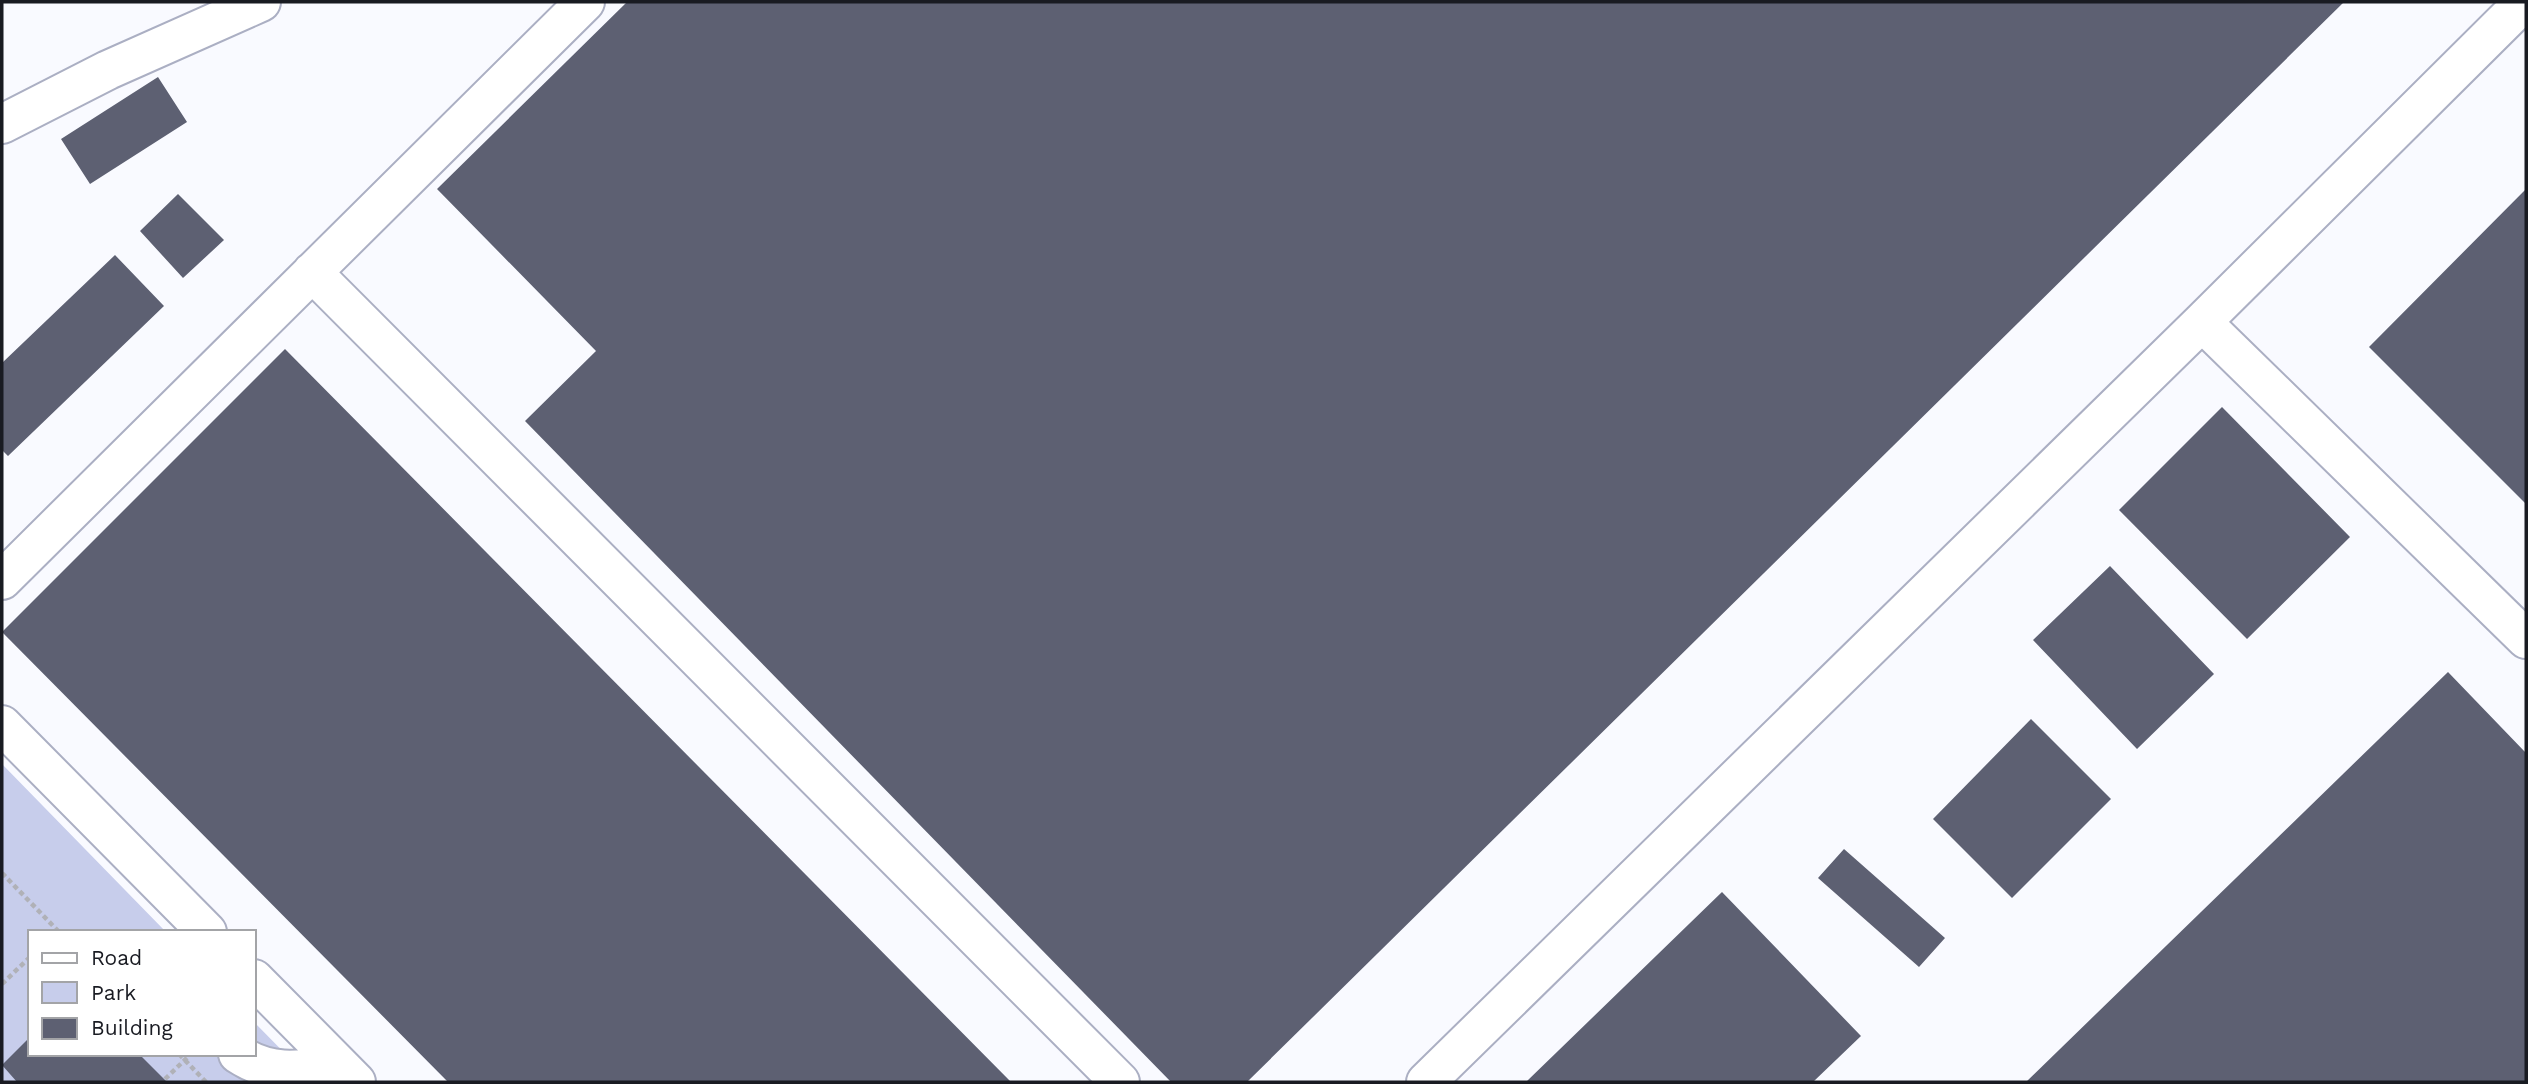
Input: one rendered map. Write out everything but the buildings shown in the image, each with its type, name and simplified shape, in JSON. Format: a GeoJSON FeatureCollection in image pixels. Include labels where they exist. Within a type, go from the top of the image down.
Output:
{"type":"FeatureCollection","features":[{"type":"Feature","properties":{"kind":"street"},"geometry":{"type":"LineString","coordinates":[[2,124],[108,70],[261,2]]}},
{"type":"Feature","properties":{"kind":"street"},"geometry":{"type":"LineString","coordinates":[[2,580],[585,2]]}},
{"type":"Feature","properties":{"kind":"street"},"geometry":{"type":"LineString","coordinates":[[1426,1082],[2525,2]]}},
{"type":"Feature","properties":{"kind":"street"},"geometry":{"type":"LineString","coordinates":[[312,272],[1120,1082]]}},
{"type":"Feature","properties":{"kind":"street"},"geometry":{"type":"LineString","coordinates":[[2202,322],[2526,639]]}},
{"type":"Feature","properties":{"kind":"street"},"geometry":{"type":"LineString","coordinates":[[2,725],[205,930]]}},
{"type":"Feature","properties":{"kind":"street"},"geometry":{"type":"LineString","coordinates":[[167,930],[169,893]]}},
{"type":"Feature","properties":{"kind":"street"},"geometry":{"type":"LineString","coordinates":[[256,981],[347,1074]]}},
{"type":"Feature","properties":{"kind":"street"},"geometry":{"type":"LineString","coordinates":[[241,1056],[254,1065],[292,1071],[347,1074]]}},
{"type":"Feature","properties":{"kind":"path"},"geometry":{"type":"LineString","coordinates":[[2,873],[57,930]]}},
{"type":"Feature","properties":{"kind":"path"},"geometry":{"type":"LineString","coordinates":[[2,984],[28,959]]}},
{"type":"Feature","properties":{"kind":"path"},"geometry":{"type":"LineString","coordinates":[[181,1056],[206,1082]]}},
{"type":"Feature","properties":{"kind":"path"},"geometry":{"type":"LineString","coordinates":[[164,1079],[189,1056]]}},
{"type":"Feature","properties":{"kind":"green space"},"geometry":{"type":"Polygon","coordinates":[[[2,764],[164,930],[28,930],[28,1056],[256,1056],[256,1024],[313,1082],[2,1082],[2,764]]]}}]}
